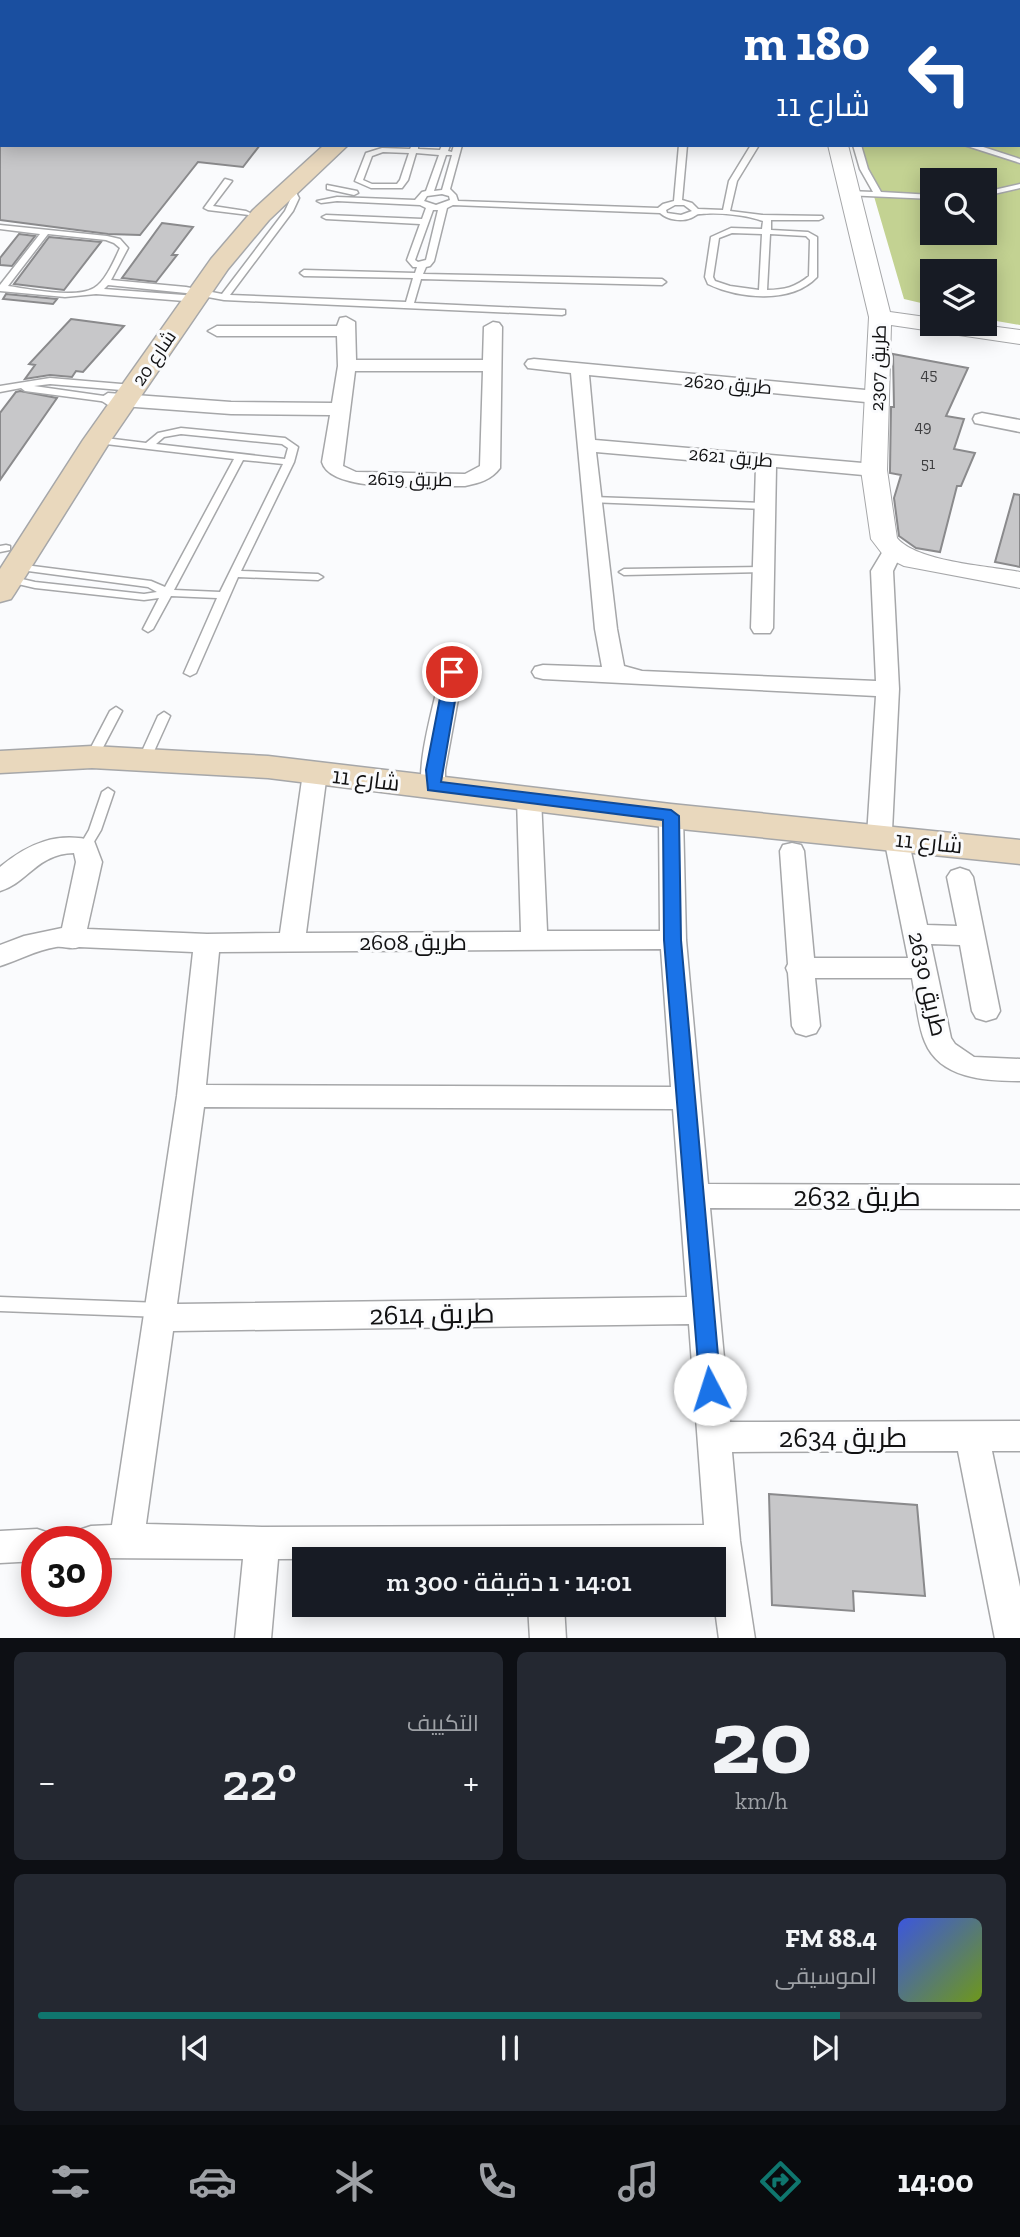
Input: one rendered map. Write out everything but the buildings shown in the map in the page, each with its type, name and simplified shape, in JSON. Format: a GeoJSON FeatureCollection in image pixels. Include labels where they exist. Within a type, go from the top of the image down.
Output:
{"type":"FeatureCollection","features":[{"type":"Feature","properties":{"kind":"main road","name":"شارع 20"},"geometry":{"type":"LineString","coordinates":[[200,296],[246,213],[320,147]]}},
{"type":"Feature","properties":{"kind":"main road","name":"شارع 20"},"geometry":{"type":"LineString","coordinates":[[5,567],[120,394],[200,296],[253,225],[335,147]]}},
{"type":"Feature","properties":{"kind":"main road","name":"شارع 11"},"geometry":{"type":"LineString","coordinates":[[1,761],[92,757],[145,758],[315,773],[671,816],[1020,852]]}},
{"type":"Feature","properties":{"kind":"street","name":"طريق 2307"},"geometry":{"type":"LineString","coordinates":[[838,147],[880,317],[874,470],[881,529],[884,539],[893,550]]}},
{"type":"Feature","properties":{"kind":"street"},"geometry":{"type":"LineString","coordinates":[[880,317],[1020,337]]}},
{"type":"Feature","properties":{"kind":"street","name":"طريق 2619"},"geometry":{"type":"LineString","coordinates":[[217,331],[346,326],[347,366],[332,462],[334,469],[341,475],[353,478],[476,478],[489,468],[493,327]]}},
{"type":"Feature","properties":{"kind":"street"},"geometry":{"type":"LineString","coordinates":[[347,366],[491,365]]}},
{"type":"Feature","properties":{"kind":"street","name":"طريق 2620"},"geometry":{"type":"LineString","coordinates":[[534,365],[876,397]]}},
{"type":"Feature","properties":{"kind":"street"},"geometry":{"type":"LineString","coordinates":[[580,370],[611,666],[624,675]]}},
{"type":"Feature","properties":{"kind":"street"},"geometry":{"type":"LineString","coordinates":[[120,394],[231,408],[341,409]]}},
{"type":"Feature","properties":{"kind":"street"},"geometry":{"type":"LineString","coordinates":[[982,419],[1020,426]]}},
{"type":"Feature","properties":{"kind":"street","name":"طريق 2621"},"geometry":{"type":"LineString","coordinates":[[587,445],[874,470]]}},
{"type":"Feature","properties":{"kind":"street"},"geometry":{"type":"LineString","coordinates":[[762,628],[766,461]]}},
{"type":"Feature","properties":{"kind":"street"},"geometry":{"type":"LineString","coordinates":[[893,550],[913,559],[1020,580]]}},
{"type":"Feature","properties":{"kind":"street","name":"طريق 2630"},"geometry":{"type":"LineString","coordinates":[[893,550],[882,571],[888,689],[887,837],[916,934],[938,1041],[950,1056],[981,1070],[1020,1070]]}},
{"type":"Feature","properties":{"kind":"street"},"geometry":{"type":"LineString","coordinates":[[433,787],[433,770],[452,672]]}},
{"type":"Feature","properties":{"kind":"street"},"geometry":{"type":"LineString","coordinates":[[543,672],[888,689]]}},
{"type":"Feature","properties":{"kind":"street"},"geometry":{"type":"LineString","coordinates":[[292,943],[315,773]]}},
{"type":"Feature","properties":{"kind":"street"},"geometry":{"type":"LineString","coordinates":[[529,798],[534,942]]}},
{"type":"Feature","properties":{"kind":"street"},"geometry":{"type":"LineString","coordinates":[[671,816],[673,940],[723,1541],[737,1638]]}},
{"type":"Feature","properties":{"kind":"street"},"geometry":{"type":"LineString","coordinates":[[0,882],[16,867],[49,849],[71,843],[85,847],[89,862],[72,940]]}},
{"type":"Feature","properties":{"kind":"street"},"geometry":{"type":"LineString","coordinates":[[792,851],[799,968],[806,1026]]}},
{"type":"Feature","properties":{"kind":"street"},"geometry":{"type":"LineString","coordinates":[[960,877],[986,1011]]}},
{"type":"Feature","properties":{"kind":"street"},"geometry":{"type":"LineString","coordinates":[[916,934],[971,936]]}},
{"type":"Feature","properties":{"kind":"street","name":"طريق 2608"},"geometry":{"type":"LineString","coordinates":[[0,956],[41,940],[59,937],[72,940],[207,943],[673,940]]}},
{"type":"Feature","properties":{"kind":"street"},"geometry":{"type":"LineString","coordinates":[[127,1540],[191,1096],[207,943]]}},
{"type":"Feature","properties":{"kind":"street"},"geometry":{"type":"LineString","coordinates":[[799,968],[923,968]]}},
{"type":"Feature","properties":{"kind":"street"},"geometry":{"type":"LineString","coordinates":[[191,1096],[686,1098]]}},
{"type":"Feature","properties":{"kind":"street","name":"طريق 2632"},"geometry":{"type":"LineString","coordinates":[[695,1196],[1020,1197]]}},
{"type":"Feature","properties":{"kind":"street","name":"طريق 2614"},"geometry":{"type":"LineString","coordinates":[[161,1314],[704,1310]]}},
{"type":"Feature","properties":{"kind":"street"},"geometry":{"type":"LineString","coordinates":[[972,1436],[1013,1638]]}},
{"type":"Feature","properties":{"kind":"street","name":"طريق 2634"},"geometry":{"type":"LineString","coordinates":[[715,1437],[1020,1436]]}},
{"type":"Feature","properties":{"kind":"street"},"geometry":{"type":"LineString","coordinates":[[112,1541],[423,1547]]}},
{"type":"Feature","properties":{"kind":"street"},"geometry":{"type":"LineString","coordinates":[[603,1547],[723,1541]]}},
{"type":"Feature","properties":{"kind":"street"},"geometry":{"type":"LineString","coordinates":[[253,1638],[262,1543]]}},
{"type":"Feature","properties":{"kind":"street"},"geometry":{"type":"LineString","coordinates":[[0,1547],[21,1546]]}},
{"type":"Feature","properties":{"kind":"street"},"geometry":{"type":"LineString","coordinates":[[547,1617],[548,1638]]}},
{"type":"Feature","properties":{"kind":"lane"},"geometry":{"type":"LineString","coordinates":[[498,0],[512,0]]}},
{"type":"Feature","properties":{"kind":"lane"},"geometry":{"type":"LineString","coordinates":[[678,203],[683,147]]}},
{"type":"Feature","properties":{"kind":"lane"},"geometry":{"type":"LineString","coordinates":[[726,213],[733,181],[754,147]]}},
{"type":"Feature","properties":{"kind":"lane"},"geometry":{"type":"LineString","coordinates":[[858,147],[864,169],[878,194]]}},
{"type":"Feature","properties":{"kind":"lane"},"geometry":{"type":"LineString","coordinates":[[974,147],[1020,161]]}},
{"type":"Feature","properties":{"kind":"lane"},"geometry":{"type":"LineString","coordinates":[[409,306],[422,266],[430,261],[449,200],[446,189],[457,149],[414,148],[373,152],[366,159],[359,181],[371,186],[399,186],[404,180],[414,148]]}},
{"type":"Feature","properties":{"kind":"lane"},"geometry":{"type":"LineString","coordinates":[[321,201],[337,198],[421,200],[430,192],[444,149]]}},
{"type":"Feature","properties":{"kind":"lane"},"geometry":{"type":"LineString","coordinates":[[228,181],[208,208],[246,213]]}},
{"type":"Feature","properties":{"kind":"lane"},"geometry":{"type":"LineString","coordinates":[[997,191],[1020,186]]}},
{"type":"Feature","properties":{"kind":"lane"},"geometry":{"type":"LineString","coordinates":[[330,187],[369,195],[421,200],[430,207]]}},
{"type":"Feature","properties":{"kind":"lane"},"geometry":{"type":"LineString","coordinates":[[430,192],[449,200],[663,209],[678,203],[689,204],[696,211],[763,217],[819,218]]}},
{"type":"Feature","properties":{"kind":"lane"},"geometry":{"type":"LineString","coordinates":[[848,193],[920,196]]}},
{"type":"Feature","properties":{"kind":"lane"},"geometry":{"type":"LineString","coordinates":[[422,266],[411,260],[430,207],[449,200]]}},
{"type":"Feature","properties":{"kind":"lane"},"geometry":{"type":"LineString","coordinates":[[663,209],[668,216],[680,218],[691,216],[696,211]]}},
{"type":"Feature","properties":{"kind":"lane"},"geometry":{"type":"LineString","coordinates":[[326,217],[424,222]]}},
{"type":"Feature","properties":{"kind":"lane"},"geometry":{"type":"LineString","coordinates":[[763,217],[767,220],[768,232],[763,291]]}},
{"type":"Feature","properties":{"kind":"lane"},"geometry":{"type":"LineString","coordinates":[[0,227],[107,238],[121,243],[123,251],[96,291]]}},
{"type":"Feature","properties":{"kind":"lane"},"geometry":{"type":"LineString","coordinates":[[731,230],[768,232],[803,233],[812,237],[813,277],[802,287],[792,291],[763,291],[719,286],[710,282],[715,237],[731,230]]}},
{"type":"Feature","properties":{"kind":"lane"},"geometry":{"type":"LineString","coordinates":[[1,288],[46,232]]}},
{"type":"Feature","properties":{"kind":"lane"},"geometry":{"type":"LineString","coordinates":[[304,273],[662,282]]}},
{"type":"Feature","properties":{"kind":"lane"},"geometry":{"type":"LineString","coordinates":[[104,282],[200,296]]}},
{"type":"Feature","properties":{"kind":"lane"},"geometry":{"type":"LineString","coordinates":[[1,288],[81,295],[96,291],[562,312]]}},
{"type":"Feature","properties":{"kind":"lane"},"geometry":{"type":"LineString","coordinates":[[0,389],[50,381],[120,394]]}},
{"type":"Feature","properties":{"kind":"lane"},"geometry":{"type":"LineString","coordinates":[[14,386],[120,394]]}},
{"type":"Feature","properties":{"kind":"lane"},"geometry":{"type":"LineString","coordinates":[[149,445],[161,435],[181,431],[285,441],[293,447],[289,463],[224,595],[190,673]]}},
{"type":"Feature","properties":{"kind":"lane"},"geometry":{"type":"LineString","coordinates":[[88,440],[289,463]]}},
{"type":"Feature","properties":{"kind":"lane"},"geometry":{"type":"LineString","coordinates":[[148,629],[240,456]]}},
{"type":"Feature","properties":{"kind":"lane"},"geometry":{"type":"LineString","coordinates":[[593,500],[765,506]]}},
{"type":"Feature","properties":{"kind":"lane"},"geometry":{"type":"LineString","coordinates":[[5,567],[35,584],[144,597],[168,593],[224,595]]}},
{"type":"Feature","properties":{"kind":"lane"},"geometry":{"type":"LineString","coordinates":[[624,572],[763,570]]}},
{"type":"Feature","properties":{"kind":"lane"},"geometry":{"type":"LineString","coordinates":[[234,574],[318,578]]}},
{"type":"Feature","properties":{"kind":"lane"},"geometry":{"type":"LineString","coordinates":[[92,757],[116,711]]}},
{"type":"Feature","properties":{"kind":"lane"},"geometry":{"type":"LineString","coordinates":[[145,758],[164,716]]}},
{"type":"Feature","properties":{"kind":"lane"},"geometry":{"type":"LineString","coordinates":[[85,847],[95,830],[108,792]]}},
{"type":"Feature","properties":{"kind":"lane"},"geometry":{"type":"LineString","coordinates":[[0,1304],[161,1314]]}},
{"type":"Feature","properties":{"kind":"green space"},"geometry":{"type":"Polygon","coordinates":[[[860,147],[1020,147],[1020,325],[997,321],[997,259],[920,259],[920,303],[904,299],[860,147]]]}},
{"type":"Feature","properties":{"kind":"route"},"geometry":{"type":"LineString","coordinates":[[452,672],[433,770],[433,787],[671,816],[673,940],[710,1389]]}}]}
